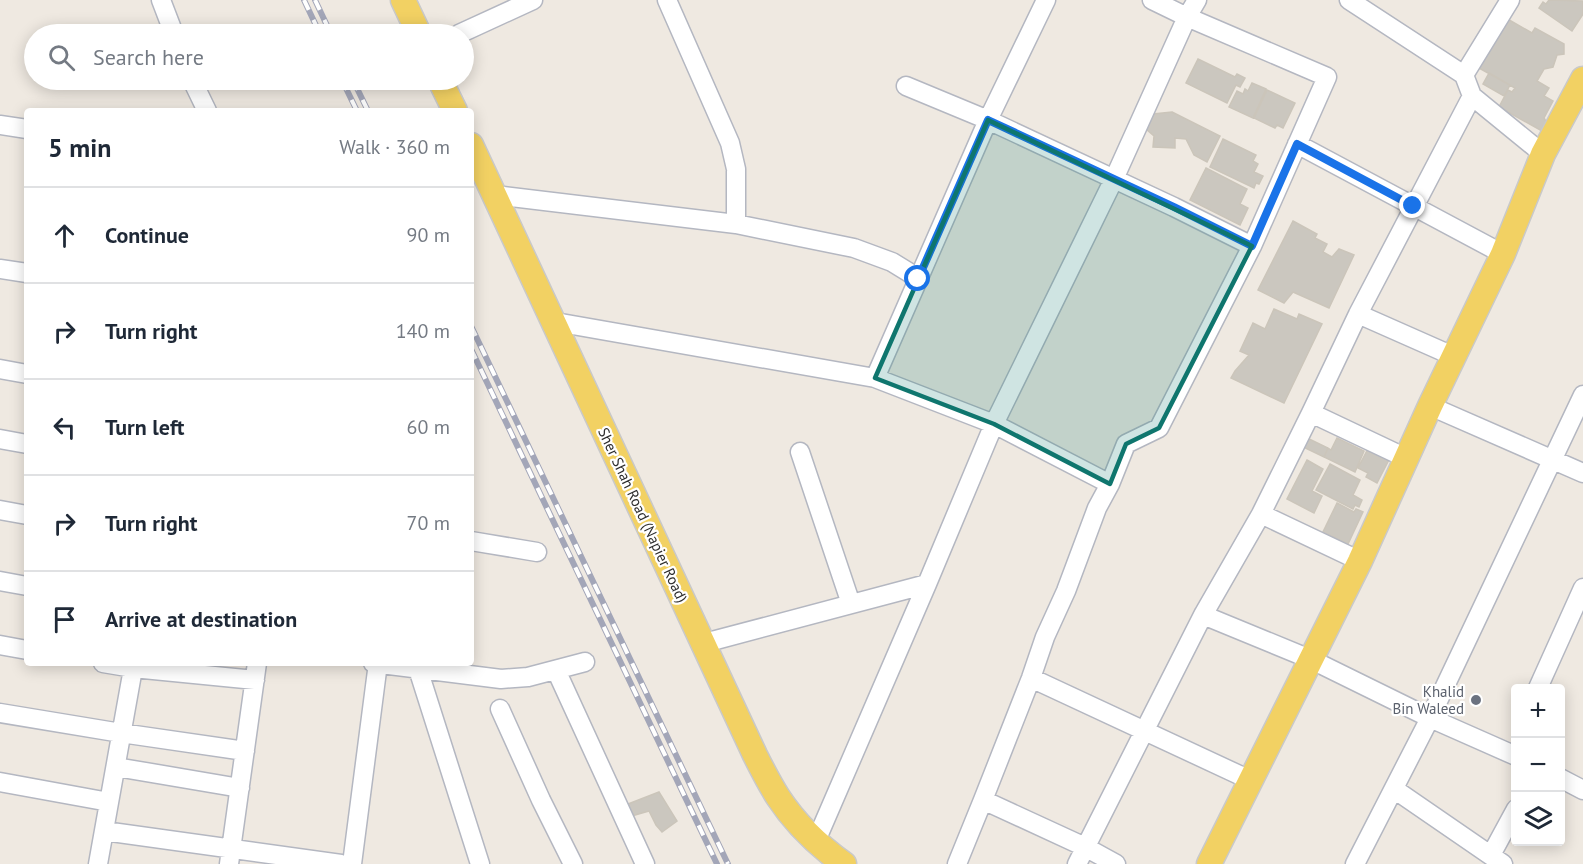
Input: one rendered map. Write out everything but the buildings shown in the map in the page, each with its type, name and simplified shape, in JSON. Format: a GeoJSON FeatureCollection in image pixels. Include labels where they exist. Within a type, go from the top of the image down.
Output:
{"type":"FeatureCollection","features":[{"type":"Feature","properties":{"kind":"main road"},"geometry":{"type":"LineString","coordinates":[[403,0],[414,24]]}},
{"type":"Feature","properties":{"kind":"main road"},"geometry":{"type":"LineString","coordinates":[[1209,864],[1360,561],[1430,406],[1503,254],[1543,154],[1583,79]]}},
{"type":"Feature","properties":{"kind":"main road"},"geometry":{"type":"LineString","coordinates":[[445,90],[454,108]]}},
{"type":"Feature","properties":{"kind":"main road","name":"Sher Shah Road (Napier Road)"},"geometry":{"type":"LineString","coordinates":[[474,151],[755,755],[779,798],[799,824],[844,864]]}},
{"type":"Feature","properties":{"kind":"street"},"geometry":{"type":"LineString","coordinates":[[161,0],[170,24]]}},
{"type":"Feature","properties":{"kind":"street"},"geometry":{"type":"LineString","coordinates":[[474,27],[533,0]]}},
{"type":"Feature","properties":{"kind":"street"},"geometry":{"type":"LineString","coordinates":[[667,0],[730,143],[736,170],[736,224]]}},
{"type":"Feature","properties":{"kind":"street"},"geometry":{"type":"LineString","coordinates":[[875,378],[988,120],[1046,0]]}},
{"type":"Feature","properties":{"kind":"street"},"geometry":{"type":"LineString","coordinates":[[957,864],[1045,637],[1066,591],[1097,508],[1110,484],[1126,444],[1159,428],[1252,246],[1327,77],[1152,0]]}},
{"type":"Feature","properties":{"kind":"street"},"geometry":{"type":"LineString","coordinates":[[819,834],[994,424],[1114,179],[1187,17],[1197,0]]}},
{"type":"Feature","properties":{"kind":"street"},"geometry":{"type":"LineString","coordinates":[[1349,0],[1464,75],[1472,96],[1543,154]]}},
{"type":"Feature","properties":{"kind":"street"},"geometry":{"type":"LineString","coordinates":[[1464,75],[1510,0]]}},
{"type":"Feature","properties":{"kind":"street"},"geometry":{"type":"LineString","coordinates":[[906,86],[988,120],[1252,246]]}},
{"type":"Feature","properties":{"kind":"street"},"geometry":{"type":"LineString","coordinates":[[197,90],[206,108]]}},
{"type":"Feature","properties":{"kind":"street"},"geometry":{"type":"LineString","coordinates":[[1077,864],[1203,615],[1261,514],[1358,314],[1472,96]]}},
{"type":"Feature","properties":{"kind":"street"},"geometry":{"type":"LineString","coordinates":[[0,124],[24,128]]}},
{"type":"Feature","properties":{"kind":"street"},"geometry":{"type":"LineString","coordinates":[[1297,144],[1503,254]]}},
{"type":"Feature","properties":{"kind":"street"},"geometry":{"type":"LineString","coordinates":[[503,196],[736,224],[854,248],[892,262],[918,279]]}},
{"type":"Feature","properties":{"kind":"street"},"geometry":{"type":"LineString","coordinates":[[0,269],[24,273]]}},
{"type":"Feature","properties":{"kind":"street"},"geometry":{"type":"LineString","coordinates":[[1358,314],[1454,356]]}},
{"type":"Feature","properties":{"kind":"street"},"geometry":{"type":"LineString","coordinates":[[561,323],[875,378],[994,424],[1110,484]]}},
{"type":"Feature","properties":{"kind":"street"},"geometry":{"type":"LineString","coordinates":[[0,369],[24,373]]}},
{"type":"Feature","properties":{"kind":"street"},"geometry":{"type":"LineString","coordinates":[[1355,864],[1430,718],[1583,395]]}},
{"type":"Feature","properties":{"kind":"street"},"geometry":{"type":"LineString","coordinates":[[1430,406],[1583,473]]}},
{"type":"Feature","properties":{"kind":"street"},"geometry":{"type":"LineString","coordinates":[[1311,413],[1406,458]]}},
{"type":"Feature","properties":{"kind":"street"},"geometry":{"type":"LineString","coordinates":[[0,440],[24,444]]}},
{"type":"Feature","properties":{"kind":"street"},"geometry":{"type":"LineString","coordinates":[[800,452],[851,604]]}},
{"type":"Feature","properties":{"kind":"street"},"geometry":{"type":"LineString","coordinates":[[0,510],[24,514]]}},
{"type":"Feature","properties":{"kind":"street"},"geometry":{"type":"LineString","coordinates":[[1261,514],[1360,561]]}},
{"type":"Feature","properties":{"kind":"street"},"geometry":{"type":"LineString","coordinates":[[474,542],[537,552]]}},
{"type":"Feature","properties":{"kind":"street"},"geometry":{"type":"LineString","coordinates":[[0,581],[24,585]]}},
{"type":"Feature","properties":{"kind":"street"},"geometry":{"type":"LineString","coordinates":[[712,641],[927,584]]}},
{"type":"Feature","properties":{"kind":"street"},"geometry":{"type":"LineString","coordinates":[[1540,684],[1583,588]]}},
{"type":"Feature","properties":{"kind":"street"},"geometry":{"type":"LineString","coordinates":[[1203,615],[1310,659],[1430,718],[1511,748]]}},
{"type":"Feature","properties":{"kind":"street"},"geometry":{"type":"LineString","coordinates":[[0,645],[24,649]]}},
{"type":"Feature","properties":{"kind":"street"},"geometry":{"type":"LineString","coordinates":[[397,666],[501,679],[528,677],[585,662]]}},
{"type":"Feature","properties":{"kind":"street"},"geometry":{"type":"LineString","coordinates":[[98,864],[134,666],[256,672],[230,857]]}},
{"type":"Feature","properties":{"kind":"street"},"geometry":{"type":"LineString","coordinates":[[352,864],[376,666]]}},
{"type":"Feature","properties":{"kind":"street"},"geometry":{"type":"LineString","coordinates":[[418,669],[480,864]]}},
{"type":"Feature","properties":{"kind":"street"},"geometry":{"type":"LineString","coordinates":[[556,670],[645,864]]}},
{"type":"Feature","properties":{"kind":"street"},"geometry":{"type":"LineString","coordinates":[[1031,678],[1250,780]]}},
{"type":"Feature","properties":{"kind":"street"},"geometry":{"type":"LineString","coordinates":[[500,709],[573,864]]}},
{"type":"Feature","properties":{"kind":"street"},"geometry":{"type":"LineString","coordinates":[[0,713],[245,751]]}},
{"type":"Feature","properties":{"kind":"street"},"geometry":{"type":"LineString","coordinates":[[116,766],[240,788]]}},
{"type":"Feature","properties":{"kind":"street"},"geometry":{"type":"LineString","coordinates":[[1565,781],[1583,790]]}},
{"type":"Feature","properties":{"kind":"street"},"geometry":{"type":"LineString","coordinates":[[0,782],[109,802]]}},
{"type":"Feature","properties":{"kind":"street"},"geometry":{"type":"LineString","coordinates":[[1394,789],[1497,860],[1511,820]]}},
{"type":"Feature","properties":{"kind":"street"},"geometry":{"type":"LineString","coordinates":[[983,800],[1085,847],[1116,864]]}},
{"type":"Feature","properties":{"kind":"street"},"geometry":{"type":"LineString","coordinates":[[104,831],[230,857],[341,864]]}},
{"type":"Feature","properties":{"kind":"highlighted area"},"geometry":{"type":"Polygon","coordinates":[[[988,120],[1252,246],[1159,428],[1126,444],[1110,484],[994,424],[875,378],[988,120]]]}},
{"type":"Feature","properties":{"kind":"railway"},"geometry":{"type":"LineString","coordinates":[[304,0],[315,24]]}},
{"type":"Feature","properties":{"kind":"railway"},"geometry":{"type":"LineString","coordinates":[[315,0],[326,24]]}},
{"type":"Feature","properties":{"kind":"railway"},"geometry":{"type":"LineString","coordinates":[[347,90],[356,108]]}},
{"type":"Feature","properties":{"kind":"railway"},"geometry":{"type":"LineString","coordinates":[[358,90],[367,108]]}},
{"type":"Feature","properties":{"kind":"railway"},"geometry":{"type":"LineString","coordinates":[[474,332],[728,864]]}},
{"type":"Feature","properties":{"kind":"railway"},"geometry":{"type":"LineString","coordinates":[[474,355],[717,864]]}},
{"type":"Feature","properties":{"kind":"place","name":"Khalid Bin Waleed"},"geometry":{"type":"Point","coordinates":[1476,700]}},
{"type":"Feature","properties":{"kind":"route"},"geometry":{"type":"LineString","coordinates":[[918,279],[988,120],[1252,246],[1297,144],[1413,206]]}}]}
